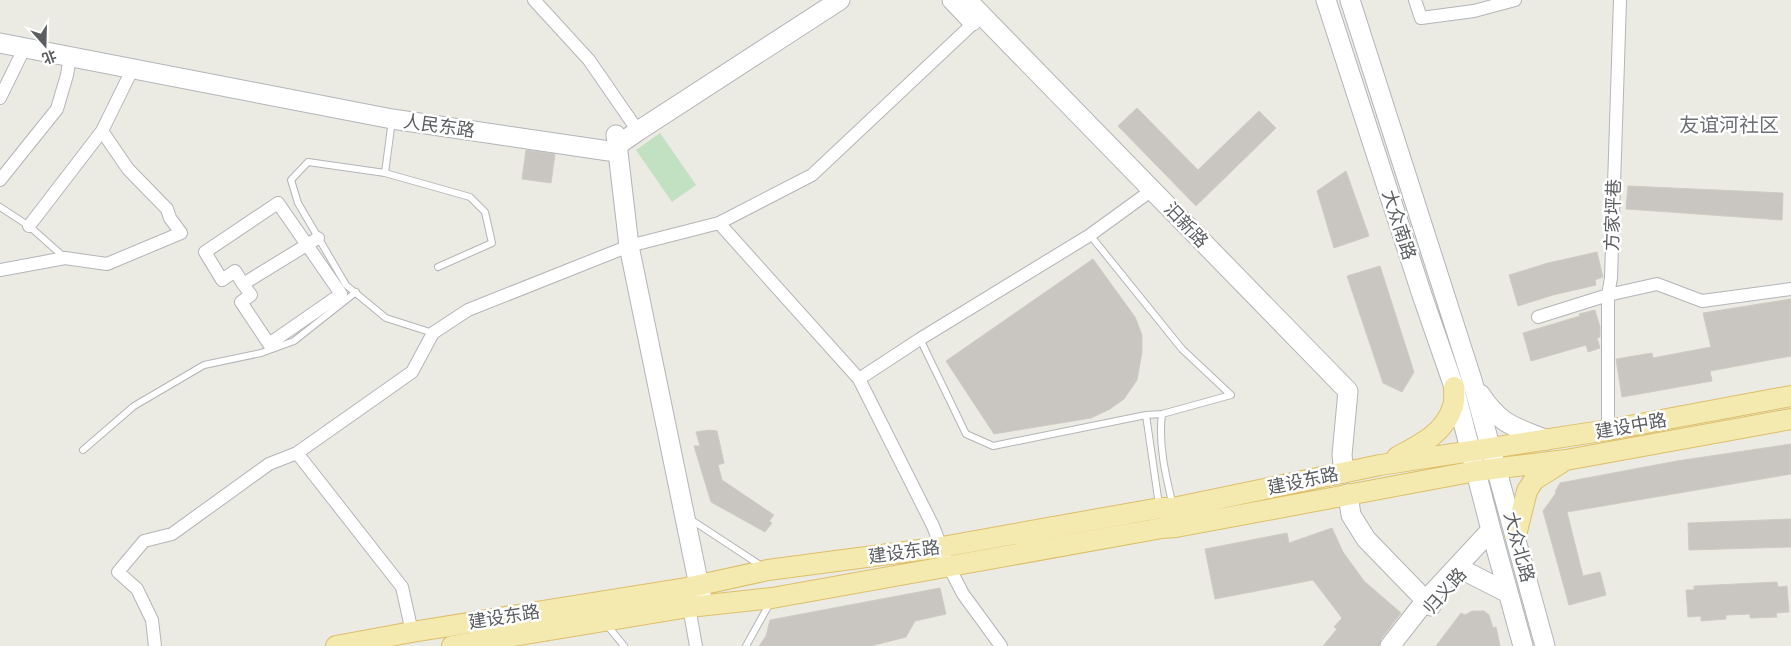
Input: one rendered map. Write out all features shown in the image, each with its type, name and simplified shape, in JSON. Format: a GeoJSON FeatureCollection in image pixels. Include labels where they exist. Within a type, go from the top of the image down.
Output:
{"type":"FeatureCollection","features":[{"type":"Feature","properties":{"kind":"main road"},"geometry":{"type":"LineString","coordinates":[[1380,465],[1436,434],[1453,406],[1463,384]]}},
{"type":"Feature","properties":{"kind":"main road","name":"建设中路"},"geometry":{"type":"LineString","coordinates":[[1471,450],[1608,430],[1791,396]]}},
{"type":"Feature","properties":{"kind":"main road","name":"建设中路"},"geometry":{"type":"LineString","coordinates":[[1476,470],[1566,460],[1791,419]]}},
{"type":"Feature","properties":{"kind":"main road","name":"建设东路"},"geometry":{"type":"LineString","coordinates":[[336,646],[412,632],[694,596],[772,598],[949,567],[1168,518],[1344,473],[1471,450]]}},
{"type":"Feature","properties":{"kind":"main road"},"geometry":{"type":"LineString","coordinates":[[1516,535],[1530,485],[1534,480],[1566,460]]}},
{"type":"Feature","properties":{"kind":"main road","name":"建设东路"},"geometry":{"type":"LineString","coordinates":[[452,646],[604,620],[694,596],[768,570],[1348,494],[1476,470]]}},
{"type":"Feature","properties":{"kind":"street"},"geometry":{"type":"LineString","coordinates":[[534,0],[589,60],[635,128]]}},
{"type":"Feature","properties":{"kind":"street"},"geometry":{"type":"LineString","coordinates":[[635,128],[819,0]]}},
{"type":"Feature","properties":{"kind":"street"},"geometry":{"type":"LineString","coordinates":[[694,596],[627,247],[612,143],[840,0]]}},
{"type":"Feature","properties":{"kind":"street"},"geometry":{"type":"LineString","coordinates":[[155,646],[152,620],[137,590],[118,572],[144,541],[172,534],[269,464],[297,453],[412,372],[433,333],[468,310],[627,247],[719,223],[812,175],[978,19],[952,0]]}},
{"type":"Feature","properties":{"kind":"street","name":"汨新路"},"geometry":{"type":"LineString","coordinates":[[967,0],[978,19],[1147,193],[1348,391],[1342,455],[1344,473]]}},
{"type":"Feature","properties":{"kind":"street","name":"大众南路"},"geometry":{"type":"LineString","coordinates":[[1326,0],[1422,295],[1492,448]]}},
{"type":"Feature","properties":{"kind":"street","name":"大众南路"},"geometry":{"type":"LineString","coordinates":[[1350,0],[1463,384],[1471,450]]}},
{"type":"Feature","properties":{"kind":"street"},"geometry":{"type":"LineString","coordinates":[[1415,0],[1421,18],[1474,11],[1516,0]]}},
{"type":"Feature","properties":{"kind":"street","name":"方家坪巷"},"geometry":{"type":"LineString","coordinates":[[1608,430],[1608,295],[1611,278],[1620,0]]}},
{"type":"Feature","properties":{"kind":"street","name":"人民东路"},"geometry":{"type":"LineString","coordinates":[[0,32],[392,110],[612,143]]}},
{"type":"Feature","properties":{"kind":"street","name":"人民东路"},"geometry":{"type":"LineString","coordinates":[[0,43],[392,119],[612,143]]}},
{"type":"Feature","properties":{"kind":"street"},"geometry":{"type":"LineString","coordinates":[[0,98],[22,55],[23,48]]}},
{"type":"Feature","properties":{"kind":"street"},"geometry":{"type":"LineString","coordinates":[[1,176],[57,109],[67,75],[70,56]]}},
{"type":"Feature","properties":{"kind":"street"},"geometry":{"type":"LineString","coordinates":[[29,226],[102,132],[133,68]]}},
{"type":"Feature","properties":{"kind":"street"},"geometry":{"type":"LineString","coordinates":[[0,270],[65,258],[107,264],[181,233],[166,209],[128,169],[102,132]]}},
{"type":"Feature","properties":{"kind":"street"},"geometry":{"type":"LineString","coordinates":[[859,379],[920,339],[1090,235],[1147,193]]}},
{"type":"Feature","properties":{"kind":"street"},"geometry":{"type":"LineString","coordinates":[[278,203],[340,294],[269,344],[241,302],[250,295],[244,284],[235,271],[222,280],[204,252],[278,203]]}},
{"type":"Feature","properties":{"kind":"street"},"geometry":{"type":"LineString","coordinates":[[719,223],[859,379],[942,547],[949,567],[963,594],[1001,646]]}},
{"type":"Feature","properties":{"kind":"street"},"geometry":{"type":"LineString","coordinates":[[244,284],[318,238]]}},
{"type":"Feature","properties":{"kind":"street"},"geometry":{"type":"LineString","coordinates":[[627,247],[656,371],[681,513],[694,596],[696,646]]}},
{"type":"Feature","properties":{"kind":"street"},"geometry":{"type":"LineString","coordinates":[[1538,317],[1608,295],[1657,284],[1702,301],[1791,289]]}},
{"type":"Feature","properties":{"kind":"street"},"geometry":{"type":"LineString","coordinates":[[1463,384],[1507,424],[1547,440]]}},
{"type":"Feature","properties":{"kind":"street","name":"大众北路"},"geometry":{"type":"LineString","coordinates":[[1492,448],[1545,646]]}},
{"type":"Feature","properties":{"kind":"street","name":"大众北路"},"geometry":{"type":"LineString","coordinates":[[1471,450],[1523,646]]}},
{"type":"Feature","properties":{"kind":"street"},"geometry":{"type":"LineString","coordinates":[[297,453],[402,587],[412,632]]}},
{"type":"Feature","properties":{"kind":"street"},"geometry":{"type":"LineString","coordinates":[[1348,494],[1351,515],[1366,539],[1428,603]]}},
{"type":"Feature","properties":{"kind":"street"},"geometry":{"type":"LineString","coordinates":[[1390,646],[1492,535]]}},
{"type":"Feature","properties":{"kind":"street","name":"归义路"},"geometry":{"type":"LineString","coordinates":[[1399,646],[1428,603],[1463,570],[1492,535]]}},
{"type":"Feature","properties":{"kind":"street"},"geometry":{"type":"LineString","coordinates":[[1463,570],[1508,593]]}},
{"type":"Feature","properties":{"kind":"lane"},"geometry":{"type":"LineString","coordinates":[[385,173],[392,119]]}},
{"type":"Feature","properties":{"kind":"lane"},"geometry":{"type":"LineString","coordinates":[[433,333],[386,318],[346,285],[298,203],[292,180],[308,162],[385,173],[470,197],[485,212],[492,243],[438,267]]}},
{"type":"Feature","properties":{"kind":"lane"},"geometry":{"type":"LineString","coordinates":[[0,207],[29,226],[65,258]]}},
{"type":"Feature","properties":{"kind":"lane"},"geometry":{"type":"LineString","coordinates":[[920,339],[966,434],[993,446],[1146,415],[1162,414],[1231,395],[1182,349],[1090,235]]}},
{"type":"Feature","properties":{"kind":"lane"},"geometry":{"type":"LineString","coordinates":[[83,450],[134,406],[204,365],[261,353],[294,341],[356,292]]}},
{"type":"Feature","properties":{"kind":"lane"},"geometry":{"type":"LineString","coordinates":[[1162,414],[1160,429],[1167,483],[1168,518]]}},
{"type":"Feature","properties":{"kind":"lane"},"geometry":{"type":"LineString","coordinates":[[1146,415],[1168,518]]}},
{"type":"Feature","properties":{"kind":"lane"},"geometry":{"type":"LineString","coordinates":[[681,513],[768,570]]}},
{"type":"Feature","properties":{"kind":"lane"},"geometry":{"type":"LineString","coordinates":[[746,646],[764,616],[772,598]]}},
{"type":"Feature","properties":{"kind":"lane"},"geometry":{"type":"LineString","coordinates":[[604,620],[624,646]]}},
{"type":"Feature","properties":{"kind":"green space"},"geometry":{"type":"Polygon","coordinates":[[[660,133],[696,185],[672,202],[636,150],[660,133]]]}},
{"type":"Feature","properties":{"kind":"building"},"geometry":{"type":"Polygon","coordinates":[[[1137,108],[1198,170],[1259,111],[1276,128],[1196,206],[1118,126],[1137,108]]]}},
{"type":"Feature","properties":{"kind":"building"},"geometry":{"type":"Polygon","coordinates":[[[526,150],[555,154],[551,183],[522,179],[526,150]]]}},
{"type":"Feature","properties":{"kind":"building"},"geometry":{"type":"Polygon","coordinates":[[[1346,171],[1369,236],[1334,248],[1317,191],[1346,171]]]}},
{"type":"Feature","properties":{"kind":"building"},"geometry":{"type":"Polygon","coordinates":[[[1628,186],[1783,193],[1782,220],[1626,209],[1628,186]]]}},
{"type":"Feature","properties":{"kind":"building"},"geometry":{"type":"Polygon","coordinates":[[[1597,252],[1603,277],[1595,280],[1596,285],[1553,295],[1518,306],[1509,275],[1548,263],[1597,252]]]}},
{"type":"Feature","properties":{"kind":"building"},"geometry":{"type":"Polygon","coordinates":[[[1093,259],[1135,317],[1142,335],[1142,352],[1137,380],[1124,399],[1110,409],[1091,418],[994,434],[946,361],[1093,259]]]}},
{"type":"Feature","properties":{"kind":"building"},"geometry":{"type":"Polygon","coordinates":[[[1380,266],[1414,372],[1402,392],[1383,383],[1347,276],[1380,266]]]}},
{"type":"Feature","properties":{"kind":"building"},"geometry":{"type":"Polygon","coordinates":[[[1791,299],[1791,356],[1710,371],[1712,381],[1622,397],[1616,359],[1652,353],[1653,358],[1711,347],[1703,313],[1791,299]]]}},
{"type":"Feature","properties":{"kind":"building"},"geometry":{"type":"Polygon","coordinates":[[[1595,310],[1600,327],[1600,337],[1597,338],[1600,348],[1588,352],[1586,345],[1531,361],[1523,333],[1595,310]]]}},
{"type":"Feature","properties":{"kind":"building"},"geometry":{"type":"Polygon","coordinates":[[[717,431],[724,463],[718,465],[722,480],[774,515],[769,521],[772,523],[765,532],[711,502],[694,446],[700,446],[696,432],[717,431]]]}},
{"type":"Feature","properties":{"kind":"building"},"geometry":{"type":"Polygon","coordinates":[[[1791,444],[1791,474],[1567,512],[1583,576],[1600,572],[1606,595],[1569,605],[1543,511],[1556,493],[1560,483],[1677,461],[1791,444]]]}},
{"type":"Feature","properties":{"kind":"building"},"geometry":{"type":"Polygon","coordinates":[[[1791,519],[1791,547],[1689,550],[1688,523],[1791,519]]]}},
{"type":"Feature","properties":{"kind":"building"},"geometry":{"type":"Polygon","coordinates":[[[1332,528],[1343,552],[1364,581],[1401,613],[1381,639],[1379,646],[1323,646],[1337,629],[1334,627],[1342,618],[1313,580],[1215,599],[1205,549],[1287,533],[1289,543],[1332,528]]]}},
{"type":"Feature","properties":{"kind":"building"},"geometry":{"type":"Polygon","coordinates":[[[1777,582],[1778,587],[1787,586],[1789,612],[1776,613],[1777,617],[1750,618],[1750,614],[1726,615],[1726,619],[1701,621],[1701,616],[1688,617],[1686,590],[1694,590],[1694,586],[1777,582]]]}},
{"type":"Feature","properties":{"kind":"building"},"geometry":{"type":"Polygon","coordinates":[[[940,588],[946,614],[915,621],[906,637],[871,646],[759,646],[766,636],[770,620],[940,588]]]}},
{"type":"Feature","properties":{"kind":"building"},"geometry":{"type":"Polygon","coordinates":[[[1472,611],[1484,611],[1489,615],[1493,628],[1496,627],[1500,646],[1436,646],[1461,613],[1465,615],[1472,611]]]}},
{"type":"Feature","properties":{"kind":"district","name":"友谊河社区"},"geometry":{"type":"Point","coordinates":[1729,125]}}]}
